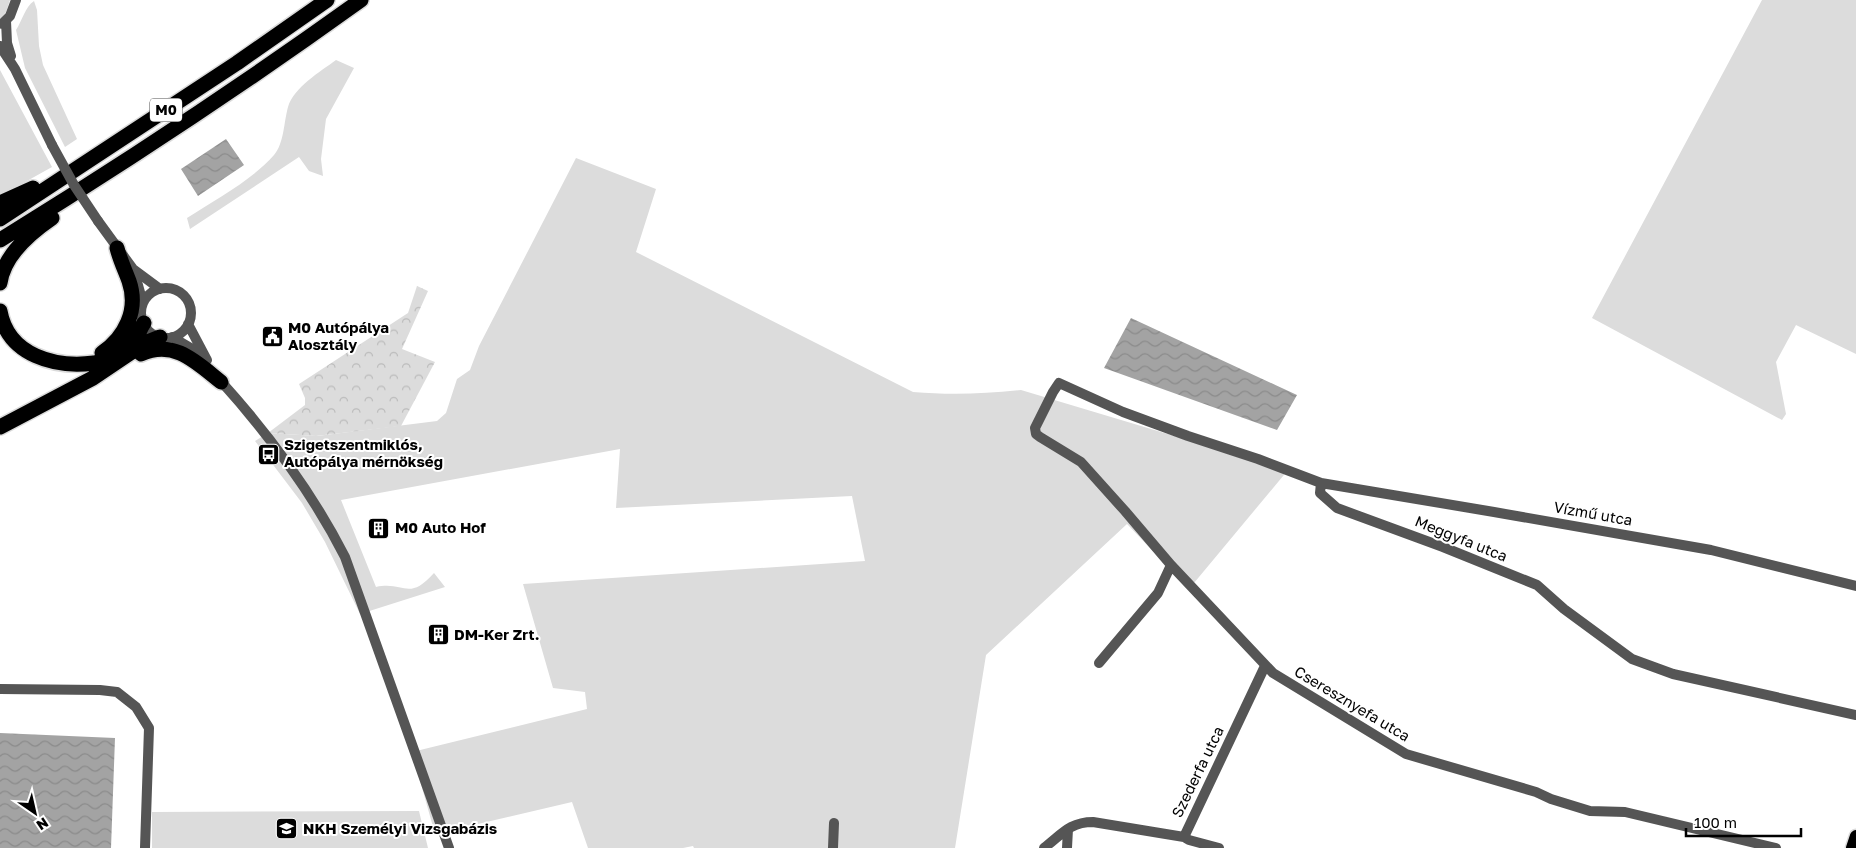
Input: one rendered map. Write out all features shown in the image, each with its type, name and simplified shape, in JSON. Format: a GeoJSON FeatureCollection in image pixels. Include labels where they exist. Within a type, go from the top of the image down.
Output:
{"type":"FeatureCollection","features":[{"type":"Feature","properties":{"kind":"highway","name":"M0"},"geometry":{"type":"LineString","coordinates":[[0,218],[229,68],[327,0]]}},
{"type":"Feature","properties":{"kind":"highway","name":"M0"},"geometry":{"type":"LineString","coordinates":[[0,240],[87,187],[225,95],[361,0]]}},
{"type":"Feature","properties":{"kind":"highway"},"geometry":{"type":"LineString","coordinates":[[0,204],[94,158]]}},
{"type":"Feature","properties":{"kind":"highway"},"geometry":{"type":"LineString","coordinates":[[0,284],[4,269],[15,251],[43,224],[66,209],[87,187]]}},
{"type":"Feature","properties":{"kind":"highway"},"geometry":{"type":"LineString","coordinates":[[79,363],[97,356],[110,347],[122,334],[129,322],[132,295],[129,282],[120,264],[117,248]]}},
{"type":"Feature","properties":{"kind":"highway"},"geometry":{"type":"LineString","coordinates":[[0,312],[5,328],[19,346],[32,355],[56,363],[96,362],[114,354],[137,337],[144,323]]}},
{"type":"Feature","properties":{"kind":"highway"},"geometry":{"type":"LineString","coordinates":[[110,367],[145,343],[166,337]]}},
{"type":"Feature","properties":{"kind":"highway"},"geometry":{"type":"LineString","coordinates":[[0,427],[110,367],[148,350],[162,348],[183,353],[221,382]]}},
{"type":"Feature","properties":{"kind":"main road"},"geometry":{"type":"LineString","coordinates":[[1852,848],[1856,836]]}},
{"type":"Feature","properties":{"kind":"street"},"geometry":{"type":"LineString","coordinates":[[15,69],[3,23],[13,11],[16,0]]}},
{"type":"Feature","properties":{"kind":"street"},"geometry":{"type":"LineString","coordinates":[[0,46],[15,69],[52,145],[98,221],[133,269],[160,289]]}},
{"type":"Feature","properties":{"kind":"street"},"geometry":{"type":"LineString","coordinates":[[117,248],[138,285],[144,303]]}},
{"type":"Feature","properties":{"kind":"street"},"geometry":{"type":"LineString","coordinates":[[166,337],[179,334],[188,324],[191,310],[186,298],[175,290],[160,289],[147,296],[142,309],[144,323],[153,334],[166,337],[189,347],[221,382],[283,460],[311,498],[331,530],[345,557],[450,848]]}},
{"type":"Feature","properties":{"kind":"street"},"geometry":{"type":"LineString","coordinates":[[188,324],[196,342],[221,382]]}},
{"type":"Feature","properties":{"kind":"street","name":"Cseresznyefa utca"},"geometry":{"type":"LineString","coordinates":[[1321,484],[1258,459],[1123,412],[1059,383],[1037,420],[1035,431],[1040,437],[1081,462],[1171,565],[1265,666],[1273,673],[1406,754],[1536,792],[1551,799],[1590,811],[1625,812],[1776,848]]}},
{"type":"Feature","properties":{"kind":"street","name":"Vízmű utca"},"geometry":{"type":"LineString","coordinates":[[1321,484],[1711,550],[1856,586]]}},
{"type":"Feature","properties":{"kind":"street","name":"Meggyfa utca"},"geometry":{"type":"LineString","coordinates":[[1321,484],[1320,493],[1337,508],[1443,547],[1537,585],[1564,609],[1632,659],[1673,674],[1856,715]]}},
{"type":"Feature","properties":{"kind":"street"},"geometry":{"type":"LineString","coordinates":[[1099,663],[1158,593],[1171,565]]}},
{"type":"Feature","properties":{"kind":"street","name":"Szederfa utca"},"geometry":{"type":"LineString","coordinates":[[1044,848],[1079,822],[1093,822],[1184,837],[1265,666]]}},
{"type":"Feature","properties":{"kind":"street"},"geometry":{"type":"LineString","coordinates":[[0,689],[100,690],[117,692],[136,707],[149,728],[145,848]]}},
{"type":"Feature","properties":{"kind":"street"},"geometry":{"type":"LineString","coordinates":[[833,848],[834,823]]}},
{"type":"Feature","properties":{"kind":"street"},"geometry":{"type":"LineString","coordinates":[[1067,848],[1068,829]]}},
{"type":"Feature","properties":{"kind":"street"},"geometry":{"type":"LineString","coordinates":[[1184,837],[1219,848]]}},
{"type":"Feature","properties":{"kind":"green space"},"geometry":{"type":"Polygon","coordinates":[[[0,0],[10,0],[6,12],[0,20],[0,0]]]}},
{"type":"Feature","properties":{"kind":"green space"},"geometry":{"type":"Polygon","coordinates":[[[1762,0],[1856,0],[1856,354],[1796,325],[1776,362],[1786,414],[1782,420],[1592,318],[1762,0]]]}},
{"type":"Feature","properties":{"kind":"green space"},"geometry":{"type":"Polygon","coordinates":[[[34,1],[37,10],[39,46],[43,65],[77,139],[65,147],[25,68],[16,30],[26,10],[34,1]]]}},
{"type":"Feature","properties":{"kind":"green space"},"geometry":{"type":"Polygon","coordinates":[[[336,60],[354,68],[326,119],[321,159],[323,176],[309,171],[299,157],[190,229],[187,218],[244,181],[274,155],[282,139],[291,100],[308,80],[336,60]]]}},
{"type":"Feature","properties":{"kind":"green space"},"geometry":{"type":"Polygon","coordinates":[[[0,70],[52,167],[0,196],[0,70]]]}},
{"type":"Feature","properties":{"kind":"green space"},"geometry":{"type":"Polygon","coordinates":[[[576,158],[656,189],[636,252],[913,392],[967,394],[1021,390],[1288,470],[1189,589],[1127,524],[986,655],[955,848],[694,848],[693,846],[683,848],[588,848],[572,802],[435,834],[412,752],[587,709],[585,692],[553,688],[523,584],[865,561],[852,496],[616,508],[620,449],[341,500],[376,587],[394,586],[412,589],[425,582],[434,573],[445,587],[360,614],[325,542],[302,503],[255,441],[268,433],[317,436],[437,421],[446,413],[457,379],[470,370],[479,346],[576,158]]]}},
{"type":"Feature","properties":{"kind":"green space"},"geometry":{"type":"Polygon","coordinates":[[[417,286],[428,291],[402,349],[435,362],[401,426],[316,436],[268,433],[305,405],[305,398],[299,384],[408,313],[417,286]]]}},
{"type":"Feature","properties":{"kind":"green space","name":"NKH Személyi Vizsgabázis"},"geometry":{"type":"Polygon","coordinates":[[[419,811],[428,848],[152,848],[152,812],[419,811]]]}},
{"type":"Feature","properties":{"kind":"water"},"geometry":{"type":"Polygon","coordinates":[[[226,139],[244,165],[198,196],[181,169],[226,139]]]}},
{"type":"Feature","properties":{"kind":"water"},"geometry":{"type":"Polygon","coordinates":[[[1131,318],[1297,395],[1277,430],[1104,368],[1131,318]]]}},
{"type":"Feature","properties":{"kind":"water"},"geometry":{"type":"Polygon","coordinates":[[[0,733],[115,738],[111,848],[0,848],[0,733]]]}},
{"type":"Feature","properties":{"kind":"place","name":"M0 Autópálya Alosztály"},"geometry":{"type":"Point","coordinates":[272,337]}},
{"type":"Feature","properties":{"kind":"place","name":"Szigetszentmiklós, Autópálya mérnökség"},"geometry":{"type":"Point","coordinates":[268,454]}},
{"type":"Feature","properties":{"kind":"place","name":"M0 Auto Hof"},"geometry":{"type":"Point","coordinates":[379,528]}},
{"type":"Feature","properties":{"kind":"place","name":"DM-Ker Zrt."},"geometry":{"type":"Point","coordinates":[438,635]}},
{"type":"Feature","properties":{"kind":"place","name":"NKH Személyi Vizsgabázis"},"geometry":{"type":"Point","coordinates":[287,829]}}]}
